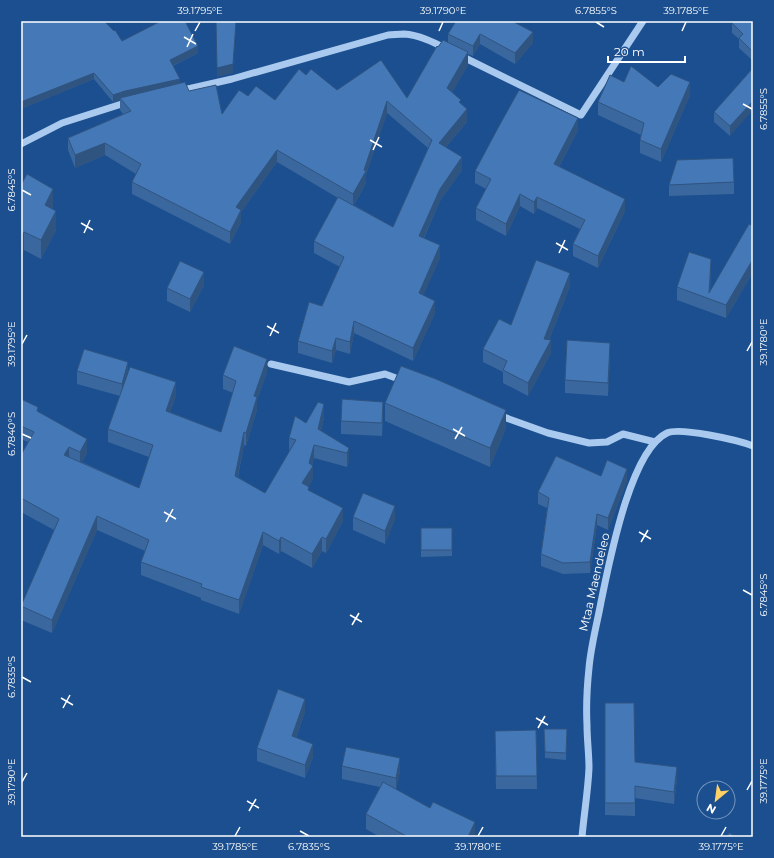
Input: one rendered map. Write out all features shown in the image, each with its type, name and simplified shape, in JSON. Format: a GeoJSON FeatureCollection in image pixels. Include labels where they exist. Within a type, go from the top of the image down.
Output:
{"type":"FeatureCollection","features":[{"type":"Feature","properties":{"kind":"street"},"geometry":{"type":"LineString","coordinates":[[172,93],[232,79],[388,35],[403,34],[429,40],[581,115],[643,21]]}},
{"type":"Feature","properties":{"kind":"street"},"geometry":{"type":"LineString","coordinates":[[21,144],[62,123],[134,101]]}},
{"type":"Feature","properties":{"kind":"street"},"geometry":{"type":"LineString","coordinates":[[271,364],[349,382],[385,374],[414,385]]}},
{"type":"Feature","properties":{"kind":"street"},"geometry":{"type":"LineString","coordinates":[[489,412],[548,433],[589,444],[607,442],[623,434],[655,442]]}},
{"type":"Feature","properties":{"kind":"street","name":"Mtaa Maendeleo"},"geometry":{"type":"LineString","coordinates":[[582,837],[589,767],[586,694],[593,637],[614,545],[638,468],[655,442],[669,432],[678,431],[708,435],[753,446]]}},
{"type":"Feature","properties":{"kind":"building"},"geometry":{"type":"Polygon","coordinates":[[[21,21],[104,21],[114,31],[115,30],[122,41],[161,21],[185,21],[198,46],[170,60],[180,79],[113,95],[94,73],[21,102],[21,21]]]}},
{"type":"Feature","properties":{"kind":"building"},"geometry":{"type":"Polygon","coordinates":[[[216,21],[236,21],[233,64],[217,68],[216,21]]]}},
{"type":"Feature","properties":{"kind":"building"},"geometry":{"type":"Polygon","coordinates":[[[456,21],[512,21],[533,32],[515,53],[480,34],[473,46],[448,34],[456,21]]]}},
{"type":"Feature","properties":{"kind":"building"},"geometry":{"type":"Polygon","coordinates":[[[734,21],[753,21],[753,52],[739,38],[743,34],[732,23],[734,21]]]}},
{"type":"Feature","properties":{"kind":"building"},"geometry":{"type":"Polygon","coordinates":[[[443,40],[468,52],[447,88],[461,100],[459,102],[467,109],[439,143],[462,157],[440,189],[419,236],[440,245],[419,293],[435,301],[413,348],[354,321],[350,342],[336,338],[332,351],[298,341],[309,302],[322,306],[344,257],[314,241],[338,197],[393,227],[432,140],[387,101],[364,170],[366,171],[353,194],[277,150],[236,207],[241,210],[230,232],[132,182],[141,164],[105,143],[75,155],[68,138],[131,111],[120,98],[185,82],[189,91],[216,85],[222,114],[239,90],[248,96],[256,86],[275,100],[299,69],[306,75],[311,69],[337,90],[381,60],[407,98],[437,46],[438,47],[443,40]]]}},
{"type":"Feature","properties":{"kind":"building"},"geometry":{"type":"Polygon","coordinates":[[[631,66],[658,87],[671,74],[690,82],[661,149],[640,140],[644,123],[598,102],[610,75],[624,82],[631,66]]]}},
{"type":"Feature","properties":{"kind":"building"},"geometry":{"type":"Polygon","coordinates":[[[753,68],[753,101],[730,126],[714,112],[753,68]]]}},
{"type":"Feature","properties":{"kind":"building"},"geometry":{"type":"Polygon","coordinates":[[[519,90],[578,118],[554,164],[625,199],[598,256],[573,244],[585,220],[537,197],[534,202],[520,194],[506,224],[476,208],[491,179],[475,171],[519,90]]]}},
{"type":"Feature","properties":{"kind":"building"},"geometry":{"type":"Polygon","coordinates":[[[733,158],[734,182],[669,185],[677,160],[733,158]]]}},
{"type":"Feature","properties":{"kind":"building"},"geometry":{"type":"Polygon","coordinates":[[[27,174],[53,189],[45,205],[56,211],[41,240],[24,232],[21,237],[21,185],[27,174]]]}},
{"type":"Feature","properties":{"kind":"building"},"geometry":{"type":"Polygon","coordinates":[[[749,224],[753,226],[753,259],[726,305],[677,287],[689,252],[711,259],[709,293],[749,224]]]}},
{"type":"Feature","properties":{"kind":"building"},"geometry":{"type":"Polygon","coordinates":[[[536,260],[570,273],[544,339],[551,340],[528,383],[503,370],[507,361],[483,349],[499,319],[511,325],[536,260]]]}},
{"type":"Feature","properties":{"kind":"building"},"geometry":{"type":"Polygon","coordinates":[[[180,261],[204,272],[190,299],[167,288],[180,261]]]}},
{"type":"Feature","properties":{"kind":"building"},"geometry":{"type":"Polygon","coordinates":[[[567,340],[610,343],[608,383],[565,380],[567,340]]]}},
{"type":"Feature","properties":{"kind":"building"},"geometry":{"type":"Polygon","coordinates":[[[234,346],[267,359],[254,396],[257,397],[246,433],[244,432],[235,476],[265,493],[296,440],[289,438],[295,416],[306,423],[318,402],[324,404],[318,429],[349,448],[347,453],[314,445],[309,463],[313,466],[302,483],[309,487],[308,490],[343,508],[326,539],[322,537],[312,554],[281,537],[279,541],[263,532],[239,600],[201,587],[202,584],[141,562],[149,540],[97,516],[52,620],[21,606],[59,519],[21,498],[21,455],[34,432],[21,426],[21,399],[38,407],[37,411],[87,439],[80,452],[69,447],[64,455],[139,488],[153,445],[108,429],[130,367],[176,382],[166,411],[221,432],[236,381],[223,375],[234,346]]]}},
{"type":"Feature","properties":{"kind":"building"},"geometry":{"type":"Polygon","coordinates":[[[84,349],[128,362],[122,384],[77,371],[84,349]]]}},
{"type":"Feature","properties":{"kind":"building"},"geometry":{"type":"Polygon","coordinates":[[[401,366],[436,379],[506,410],[490,448],[385,403],[401,366]]]}},
{"type":"Feature","properties":{"kind":"building"},"geometry":{"type":"Polygon","coordinates":[[[342,399],[383,402],[382,423],[341,421],[342,399]]]}},
{"type":"Feature","properties":{"kind":"building"},"geometry":{"type":"Polygon","coordinates":[[[556,456],[601,476],[607,460],[627,469],[608,518],[597,514],[590,562],[563,563],[541,554],[549,498],[538,492],[556,456]]]}},
{"type":"Feature","properties":{"kind":"building"},"geometry":{"type":"Polygon","coordinates":[[[363,493],[395,506],[385,531],[353,517],[363,493]]]}},
{"type":"Feature","properties":{"kind":"building"},"geometry":{"type":"Polygon","coordinates":[[[421,528],[452,528],[452,550],[421,550],[421,528]]]}},
{"type":"Feature","properties":{"kind":"building"},"geometry":{"type":"Polygon","coordinates":[[[278,689],[305,699],[292,736],[313,744],[305,765],[257,748],[278,689]]]}},
{"type":"Feature","properties":{"kind":"building"},"geometry":{"type":"Polygon","coordinates":[[[605,703],[634,703],[635,762],[677,767],[674,792],[635,786],[635,803],[605,803],[605,703]]]}},
{"type":"Feature","properties":{"kind":"building"},"geometry":{"type":"Polygon","coordinates":[[[544,729],[567,729],[566,753],[545,752],[544,729]]]}},
{"type":"Feature","properties":{"kind":"building"},"geometry":{"type":"Polygon","coordinates":[[[536,730],[537,776],[496,776],[495,731],[536,730]]]}},
{"type":"Feature","properties":{"kind":"building"},"geometry":{"type":"Polygon","coordinates":[[[346,747],[400,758],[396,778],[342,766],[346,747]]]}},
{"type":"Feature","properties":{"kind":"building"},"geometry":{"type":"Polygon","coordinates":[[[383,782],[430,808],[433,802],[475,822],[468,837],[408,837],[366,814],[383,782]]]}},
{"type":"Feature","properties":{"kind":"building"},"geometry":{"type":"Polygon","coordinates":[[[729,833],[737,837],[727,837],[729,833]]]}}]}
